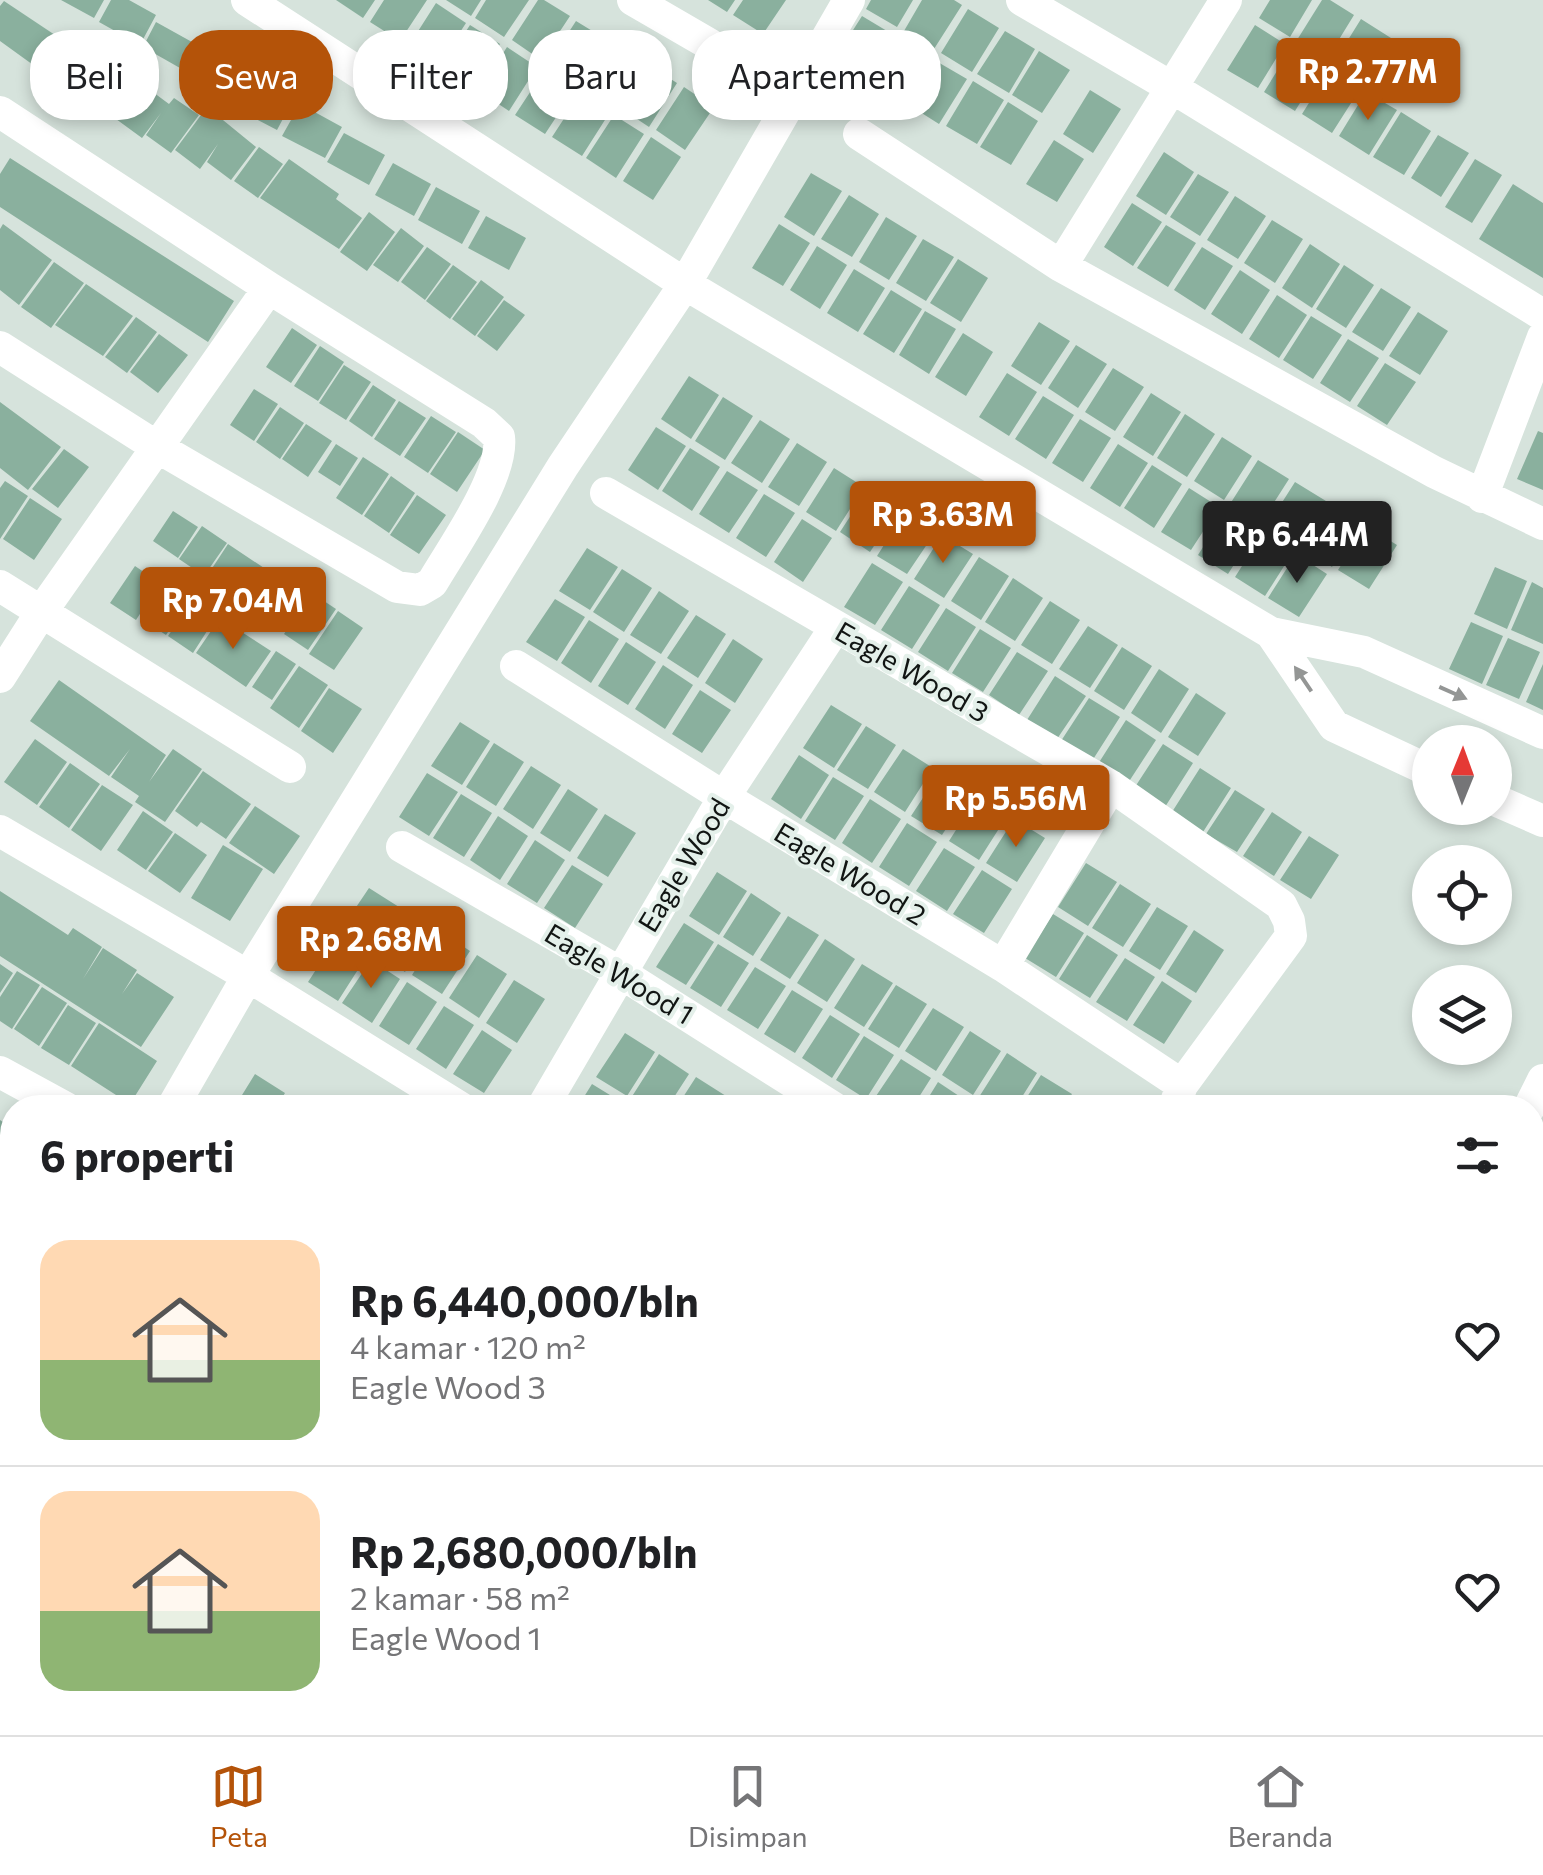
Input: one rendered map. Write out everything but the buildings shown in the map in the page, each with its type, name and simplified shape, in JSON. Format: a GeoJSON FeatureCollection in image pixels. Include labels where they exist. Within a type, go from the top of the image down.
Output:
{"type":"FeatureCollection","features":[{"type":"Feature","properties":{"kind":"street"},"geometry":{"type":"LineString","coordinates":[[247,0],[685,284],[1272,633],[1364,652],[1543,733]]}},
{"type":"Feature","properties":{"kind":"street"},"geometry":{"type":"LineString","coordinates":[[633,0],[692,35]]}},
{"type":"Feature","properties":{"kind":"street"},"geometry":{"type":"LineString","coordinates":[[179,1095],[248,976],[563,466],[685,284],[849,0]]}},
{"type":"Feature","properties":{"kind":"street"},"geometry":{"type":"LineString","coordinates":[[1022,0],[1543,315]]}},
{"type":"Feature","properties":{"kind":"street"},"geometry":{"type":"LineString","coordinates":[[1061,266],[1226,0]]}},
{"type":"Feature","properties":{"kind":"street"},"geometry":{"type":"LineString","coordinates":[[0,112],[484,423],[499,436],[501,450],[494,474],[432,583],[420,590],[397,588],[157,447],[0,347]]}},
{"type":"Feature","properties":{"kind":"street"},"geometry":{"type":"LineString","coordinates":[[859,134],[1061,266],[1482,497],[1543,524]]}},
{"type":"Feature","properties":{"kind":"street"},"geometry":{"type":"LineString","coordinates":[[0,677],[269,288]]}},
{"type":"Feature","properties":{"kind":"street"},"geometry":{"type":"LineString","coordinates":[[1482,497],[1543,337]]}},
{"type":"Feature","properties":{"kind":"street","name":"Eagle Wood 3"},"geometry":{"type":"LineString","coordinates":[[606,493],[1111,786],[1281,905],[1291,936],[1179,1095]]}},
{"type":"Feature","properties":{"kind":"street"},"geometry":{"type":"LineString","coordinates":[[0,586],[290,767]]}},
{"type":"Feature","properties":{"kind":"street","name":"Eagle Wood"},"geometry":{"type":"LineString","coordinates":[[549,1095],[724,797],[834,628]]}},
{"type":"Feature","properties":{"kind":"street"},"geometry":{"type":"LineString","coordinates":[[1272,633],[1334,726],[1412,763]]}},
{"type":"Feature","properties":{"kind":"street","name":"Eagle Wood 2"},"geometry":{"type":"LineString","coordinates":[[516,666],[1003,966],[1177,1095]]}},
{"type":"Feature","properties":{"kind":"street"},"geometry":{"type":"LineString","coordinates":[[1003,966],[1111,786]]}},
{"type":"Feature","properties":{"kind":"street"},"geometry":{"type":"LineString","coordinates":[[1512,808],[1543,822]]}},
{"type":"Feature","properties":{"kind":"street"},"geometry":{"type":"LineString","coordinates":[[0,832],[248,976],[439,1095]]}},
{"type":"Feature","properties":{"kind":"street","name":"Eagle Wood 1"},"geometry":{"type":"LineString","coordinates":[[402,847],[619,972],[813,1095]]}},
{"type":"Feature","properties":{"kind":"street"},"geometry":{"type":"LineString","coordinates":[[0,1072],[42,1095]]}}]}
